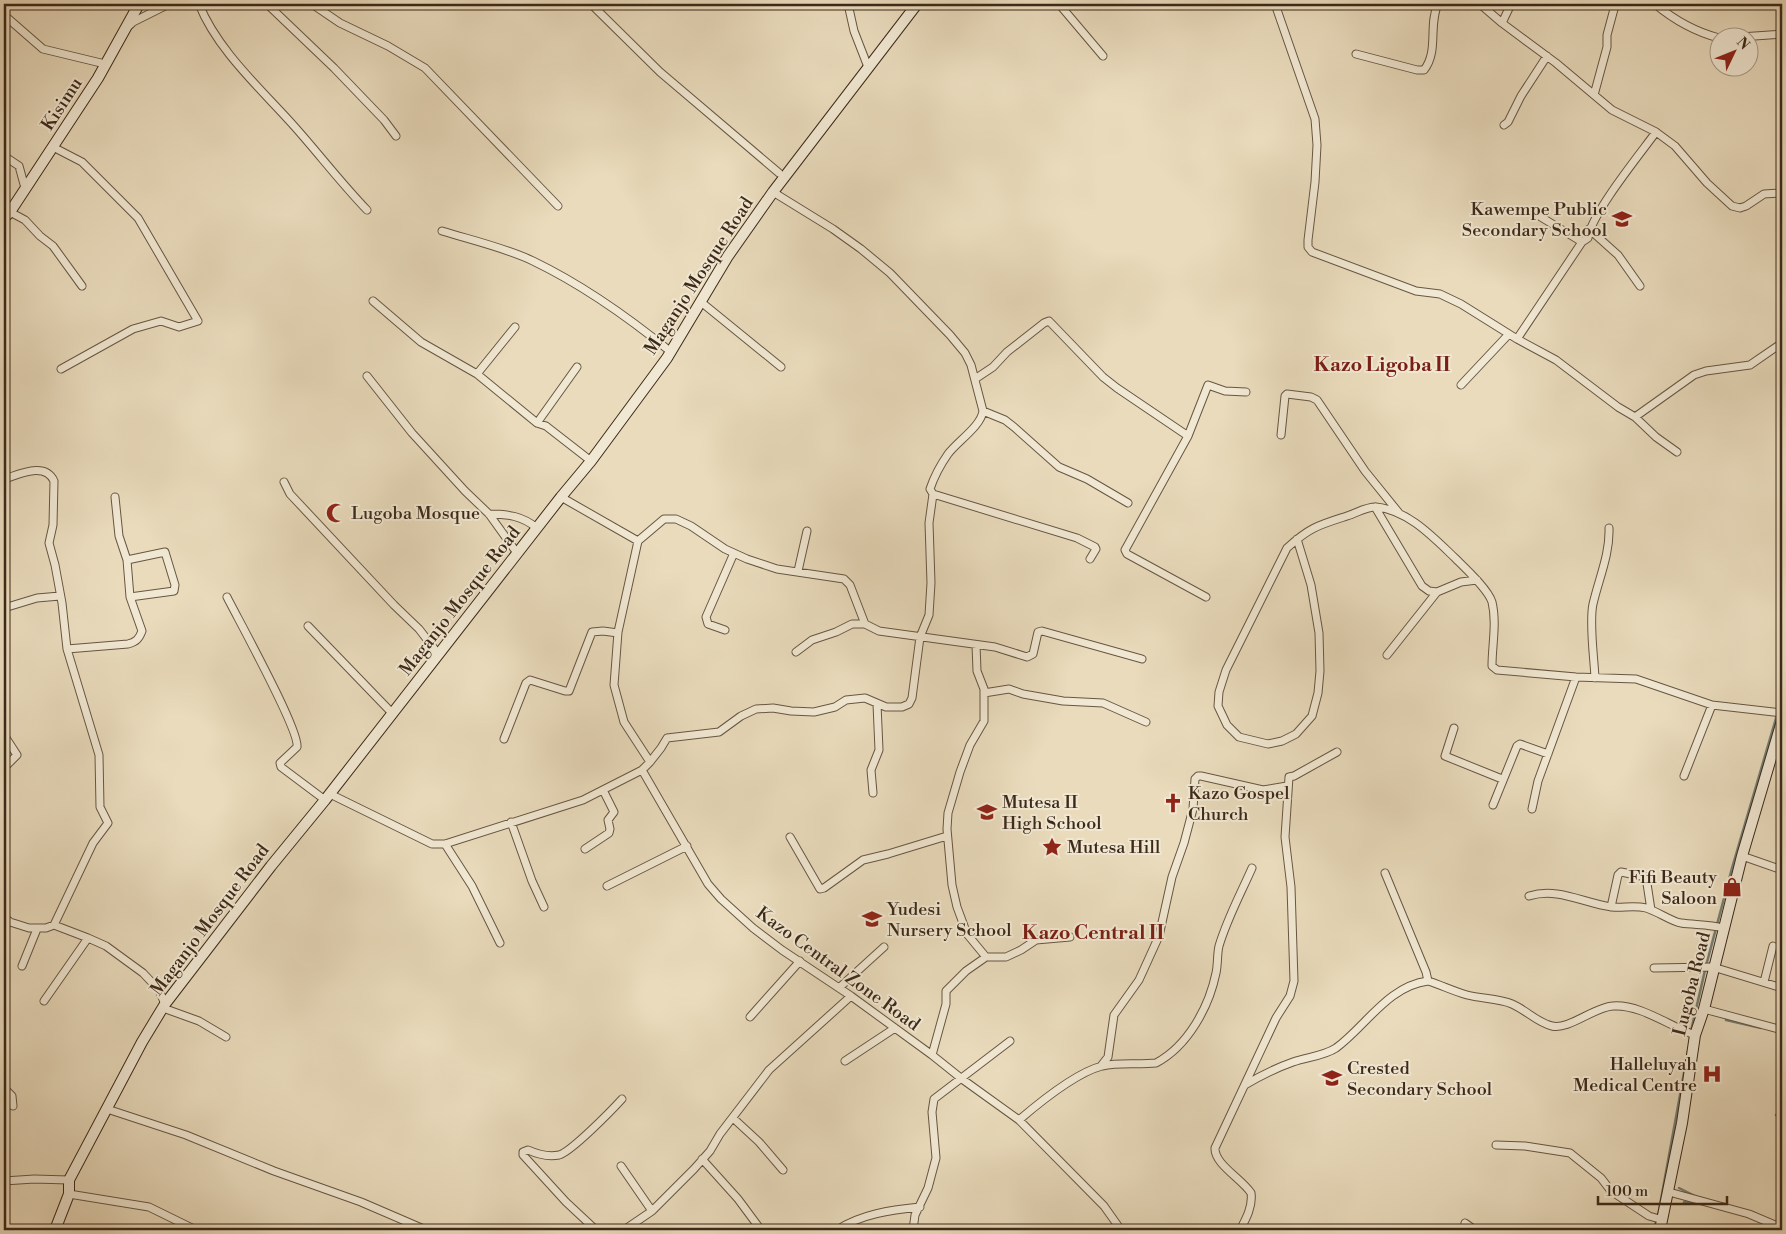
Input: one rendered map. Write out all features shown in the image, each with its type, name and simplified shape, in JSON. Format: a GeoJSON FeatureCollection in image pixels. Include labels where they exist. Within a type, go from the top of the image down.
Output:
{"type":"FeatureCollection","features":[{"type":"Feature","properties":{"kind":"street","name":"Kisimu"},"geometry":{"type":"LineString","coordinates":[[7,215],[98,78],[139,4]]}},
{"type":"Feature","properties":{"kind":"street"},"geometry":{"type":"LineString","coordinates":[[124,31],[133,22],[168,4]]}},
{"type":"Feature","properties":{"kind":"street"},"geometry":{"type":"LineString","coordinates":[[199,4],[206,20],[238,63],[367,210]]}},
{"type":"Feature","properties":{"kind":"street"},"geometry":{"type":"LineString","coordinates":[[267,4],[334,68],[384,120],[396,136]]}},
{"type":"Feature","properties":{"kind":"street"},"geometry":{"type":"LineString","coordinates":[[312,4],[340,23],[388,46],[425,68],[558,206]]}},
{"type":"Feature","properties":{"kind":"street"},"geometry":{"type":"LineString","coordinates":[[591,4],[660,72],[778,173]]}},
{"type":"Feature","properties":{"kind":"street"},"geometry":{"type":"LineString","coordinates":[[848,4],[854,31],[868,67]]}},
{"type":"Feature","properties":{"kind":"street","name":"Maganjo Mosque Road"},"geometry":{"type":"LineString","coordinates":[[55,1230],[69,1194],[69,1180],[142,1042],[164,1006],[271,866],[591,461],[671,352],[728,256],[773,192],[917,4]]}},
{"type":"Feature","properties":{"kind":"street"},"geometry":{"type":"LineString","coordinates":[[1059,4],[1103,56]]}},
{"type":"Feature","properties":{"kind":"street"},"geometry":{"type":"LineString","coordinates":[[1275,4],[1315,119],[1315,182],[1310,212],[1308,247],[1312,252],[1416,291],[1440,294],[1450,298],[1517,339],[1556,360],[1618,407],[1635,417],[1656,437],[1677,452]]}},
{"type":"Feature","properties":{"kind":"street"},"geometry":{"type":"LineString","coordinates":[[1356,54],[1417,70],[1424,70],[1431,59],[1433,18],[1438,4]]}},
{"type":"Feature","properties":{"kind":"street"},"geometry":{"type":"LineString","coordinates":[[1480,4],[1612,110],[1656,132],[1675,146],[1707,183],[1732,206],[1740,208],[1764,194],[1782,193]]}},
{"type":"Feature","properties":{"kind":"street"},"geometry":{"type":"LineString","coordinates":[[1502,23],[1511,4]]}},
{"type":"Feature","properties":{"kind":"street"},"geometry":{"type":"LineString","coordinates":[[1655,4],[1692,28],[1708,35]]}},
{"type":"Feature","properties":{"kind":"street"},"geometry":{"type":"LineString","coordinates":[[1594,95],[1607,47],[1607,35],[1614,9]]}},
{"type":"Feature","properties":{"kind":"street"},"geometry":{"type":"LineString","coordinates":[[4,15],[43,49],[100,63],[104,66]]}},
{"type":"Feature","properties":{"kind":"street"},"geometry":{"type":"LineString","coordinates":[[1758,36],[1782,34]]}},
{"type":"Feature","properties":{"kind":"street"},"geometry":{"type":"LineString","coordinates":[[1504,125],[1508,122],[1521,96],[1547,56]]}},
{"type":"Feature","properties":{"kind":"street"},"geometry":{"type":"LineString","coordinates":[[1782,113],[1782,136]]}},
{"type":"Feature","properties":{"kind":"street"},"geometry":{"type":"LineString","coordinates":[[1517,339],[1582,242],[1588,238],[1590,228],[1621,180],[1656,132]]}},
{"type":"Feature","properties":{"kind":"street"},"geometry":{"type":"LineString","coordinates":[[53,147],[82,162],[138,218],[198,321],[178,327],[161,321],[133,328],[61,369]]}},
{"type":"Feature","properties":{"kind":"street"},"geometry":{"type":"LineString","coordinates":[[4,156],[19,166],[25,188]]}},
{"type":"Feature","properties":{"kind":"street"},"geometry":{"type":"LineString","coordinates":[[227,597],[265,673],[277,692],[296,738],[297,747],[280,762],[281,767],[327,797],[432,844],[445,844],[583,800],[642,770],[667,738],[720,732],[741,716],[756,709],[773,708],[814,712],[835,707],[846,700],[865,698],[886,707],[902,707],[909,704],[912,698],[920,637],[929,615],[931,583],[929,523],[933,494],[930,489],[943,462],[960,439],[978,424],[982,417],[983,411],[975,379],[965,353],[890,273],[833,229],[773,192]]}},
{"type":"Feature","properties":{"kind":"street"},"geometry":{"type":"LineString","coordinates":[[1531,211],[1582,242]]}},
{"type":"Feature","properties":{"kind":"street"},"geometry":{"type":"LineString","coordinates":[[7,215],[25,220],[40,236],[54,246],[66,266],[82,286]]}},
{"type":"Feature","properties":{"kind":"street"},"geometry":{"type":"LineString","coordinates":[[1590,228],[1618,255],[1640,286]]}},
{"type":"Feature","properties":{"kind":"street"},"geometry":{"type":"LineString","coordinates":[[442,231],[534,262],[605,302],[638,325],[671,352]]}},
{"type":"Feature","properties":{"kind":"street"},"geometry":{"type":"LineString","coordinates":[[373,301],[421,342],[477,374],[537,423],[546,426],[591,461]]}},
{"type":"Feature","properties":{"kind":"street"},"geometry":{"type":"LineString","coordinates":[[701,302],[781,367]]}},
{"type":"Feature","properties":{"kind":"street"},"geometry":{"type":"LineString","coordinates":[[975,379],[993,366],[1007,352],[1049,321],[1103,377],[1188,436]]}},
{"type":"Feature","properties":{"kind":"street"},"geometry":{"type":"LineString","coordinates":[[477,374],[515,327]]}},
{"type":"Feature","properties":{"kind":"street"},"geometry":{"type":"LineString","coordinates":[[1460,385],[1509,334]]}},
{"type":"Feature","properties":{"kind":"street"},"geometry":{"type":"LineString","coordinates":[[1635,417],[1694,375],[1706,371],[1750,365],[1782,343]]}},
{"type":"Feature","properties":{"kind":"street"},"geometry":{"type":"LineString","coordinates":[[537,423],[577,367]]}},
{"type":"Feature","properties":{"kind":"street"},"geometry":{"type":"LineString","coordinates":[[367,376],[412,433],[465,491],[489,514],[517,553]]}},
{"type":"Feature","properties":{"kind":"street"},"geometry":{"type":"LineString","coordinates":[[1206,597],[1127,554],[1125,550],[1188,436],[1208,386],[1225,392],[1246,392]]}},
{"type":"Feature","properties":{"kind":"street"},"geometry":{"type":"LineString","coordinates":[[1281,435],[1285,396],[1287,394],[1311,396],[1317,400],[1365,471],[1400,514]]}},
{"type":"Feature","properties":{"kind":"street"},"geometry":{"type":"LineString","coordinates":[[983,411],[1005,420],[1059,467],[1096,484],[1128,503]]}},
{"type":"Feature","properties":{"kind":"street"},"geometry":{"type":"LineString","coordinates":[[4,479],[30,470],[46,472],[52,475],[54,480],[53,525],[49,543],[60,596],[67,649],[99,755],[100,807],[108,823],[93,843],[54,925]]}},
{"type":"Feature","properties":{"kind":"street"},"geometry":{"type":"LineString","coordinates":[[284,482],[290,494],[394,605],[419,628],[439,655]]}},
{"type":"Feature","properties":{"kind":"street"},"geometry":{"type":"LineString","coordinates":[[933,494],[1077,538],[1095,547],[1096,549],[1090,559]]}},
{"type":"Feature","properties":{"kind":"street"},"geometry":{"type":"LineString","coordinates":[[67,649],[136,642],[140,638],[142,631],[130,597],[127,560],[119,536],[115,497]]}},
{"type":"Feature","properties":{"kind":"street"},"geometry":{"type":"LineString","coordinates":[[561,497],[638,541]]}},
{"type":"Feature","properties":{"kind":"street"},"geometry":{"type":"LineString","coordinates":[[1375,507],[1422,586],[1429,591],[1437,592]]}},
{"type":"Feature","properties":{"kind":"street"},"geometry":{"type":"LineString","coordinates":[[1297,539],[1311,585],[1319,633],[1320,671],[1318,693],[1312,716],[1296,734],[1282,741],[1268,744],[1239,737],[1226,725],[1218,706],[1219,692],[1226,670],[1287,548],[1297,539],[1307,530],[1375,507],[1400,514],[1425,530],[1477,580],[1492,600],[1494,627],[1492,666],[1498,670],[1642,680],[1712,704],[1782,713]]}},
{"type":"Feature","properties":{"kind":"street"},"geometry":{"type":"LineString","coordinates":[[489,514],[517,516],[530,522],[537,528]]}},
{"type":"Feature","properties":{"kind":"street"},"geometry":{"type":"LineString","coordinates":[[650,762],[624,722],[614,685],[618,632],[638,541],[664,520],[676,519],[691,526],[734,553],[777,569],[841,578],[847,581],[865,624]]}},
{"type":"Feature","properties":{"kind":"street"},"geometry":{"type":"LineString","coordinates":[[1595,678],[1591,619],[1608,545],[1609,528]]}},
{"type":"Feature","properties":{"kind":"street"},"geometry":{"type":"LineString","coordinates":[[798,571],[807,531]]}},
{"type":"Feature","properties":{"kind":"street"},"geometry":{"type":"LineString","coordinates":[[127,560],[165,552],[175,585],[174,591],[130,597]]}},
{"type":"Feature","properties":{"kind":"street"},"geometry":{"type":"LineString","coordinates":[[725,630],[708,624],[706,617],[734,553]]}},
{"type":"Feature","properties":{"kind":"street"},"geometry":{"type":"LineString","coordinates":[[1387,655],[1437,592],[1461,582],[1477,580]]}},
{"type":"Feature","properties":{"kind":"street"},"geometry":{"type":"LineString","coordinates":[[4,608],[37,598],[60,596]]}},
{"type":"Feature","properties":{"kind":"street"},"geometry":{"type":"LineString","coordinates":[[796,652],[812,640],[852,624],[865,624],[879,631],[995,647],[1027,657],[1033,654],[1036,635],[1042,631],[1142,660]]}},
{"type":"Feature","properties":{"kind":"street"},"geometry":{"type":"LineString","coordinates":[[308,626],[392,713]]}},
{"type":"Feature","properties":{"kind":"street"},"geometry":{"type":"LineString","coordinates":[[504,739],[526,683],[530,680],[569,691],[592,632],[604,630],[618,632]]}},
{"type":"Feature","properties":{"kind":"street"},"geometry":{"type":"LineString","coordinates":[[976,645],[976,671],[984,693],[984,721],[970,745],[958,779],[948,813],[948,836],[952,885],[957,907],[967,934],[986,957]]}},
{"type":"Feature","properties":{"kind":"street"},"geometry":{"type":"LineString","coordinates":[[1532,809],[1538,780],[1576,676]]}},
{"type":"Feature","properties":{"kind":"street"},"geometry":{"type":"LineString","coordinates":[[984,693],[1009,690],[1063,701],[1103,704],[1146,722]]}},
{"type":"Feature","properties":{"kind":"street"},"geometry":{"type":"LineString","coordinates":[[873,793],[871,770],[879,750],[877,704]]}},
{"type":"Feature","properties":{"kind":"street"},"geometry":{"type":"LineString","coordinates":[[1684,776],[1712,704]]}},
{"type":"Feature","properties":{"kind":"street","name":"Lugoba Road"},"geometry":{"type":"LineString","coordinates":[[1662,1225],[1682,1122],[1695,1035],[1704,1009],[1742,856],[1780,740],[1782,721]]}},
{"type":"Feature","properties":{"kind":"street"},"geometry":{"type":"LineString","coordinates":[[1454,728],[1445,756],[1502,779]]}},
{"type":"Feature","properties":{"kind":"street"},"geometry":{"type":"LineString","coordinates":[[4,735],[17,755],[4,768]]}},
{"type":"Feature","properties":{"kind":"street"},"geometry":{"type":"LineString","coordinates":[[1493,805],[1502,779],[1518,744],[1548,754]]}},
{"type":"Feature","properties":{"kind":"street"},"geometry":{"type":"LineString","coordinates":[[1240,1230],[1249,1211],[1252,1198],[1251,1192],[1219,1160],[1215,1152],[1216,1143],[1276,1018],[1290,996],[1294,980],[1292,887],[1285,837],[1287,786],[1289,777],[1337,752]]}},
{"type":"Feature","properties":{"kind":"street","name":"Kazo Central Zone Road"},"geometry":{"type":"LineString","coordinates":[[642,770],[708,884],[721,899],[753,928],[782,950],[840,987],[1018,1120],[1104,1206],[1121,1230]]}},
{"type":"Feature","properties":{"kind":"street"},"geometry":{"type":"LineString","coordinates":[[1101,1066],[1108,1057],[1114,1015],[1139,980],[1159,936],[1172,877],[1193,809],[1195,779],[1201,776],[1263,790],[1287,786]]}},
{"type":"Feature","properties":{"kind":"street"},"geometry":{"type":"LineString","coordinates":[[585,849],[609,833],[608,820],[614,812],[603,790]]}},
{"type":"Feature","properties":{"kind":"street"},"geometry":{"type":"LineString","coordinates":[[511,822],[532,881],[544,907]]}},
{"type":"Feature","properties":{"kind":"street"},"geometry":{"type":"LineString","coordinates":[[790,837],[820,888],[824,888],[863,860],[948,836]]}},
{"type":"Feature","properties":{"kind":"street"},"geometry":{"type":"LineString","coordinates":[[445,844],[472,886],[500,943]]}},
{"type":"Feature","properties":{"kind":"street"},"geometry":{"type":"LineString","coordinates":[[607,886],[687,846]]}},
{"type":"Feature","properties":{"kind":"street"},"geometry":{"type":"LineString","coordinates":[[1742,856],[1782,870]]}},
{"type":"Feature","properties":{"kind":"street"},"geometry":{"type":"LineString","coordinates":[[1018,1120],[1041,1101],[1081,1075],[1101,1066],[1156,1062],[1163,1059],[1178,1046],[1192,1030],[1209,996],[1217,972],[1219,947],[1252,868]]}},
{"type":"Feature","properties":{"kind":"street"},"geometry":{"type":"LineString","coordinates":[[1612,907],[1618,875],[1621,872],[1646,877],[1651,910]]}},
{"type":"Feature","properties":{"kind":"street"},"geometry":{"type":"LineString","coordinates":[[1385,873],[1426,972],[1428,982]]}},
{"type":"Feature","properties":{"kind":"street"},"geometry":{"type":"LineString","coordinates":[[1529,896],[1539,893],[1561,893],[1612,907],[1636,906],[1651,910],[1680,923],[1711,924],[1723,928]]}},
{"type":"Feature","properties":{"kind":"street"},"geometry":{"type":"LineString","coordinates":[[4,916],[10,922],[22,926],[37,929],[54,925],[88,938],[125,959],[143,973],[159,990],[164,1006],[199,1021],[226,1037]]}},
{"type":"Feature","properties":{"kind":"street"},"geometry":{"type":"LineString","coordinates":[[22,966],[37,929]]}},
{"type":"Feature","properties":{"kind":"street"},"geometry":{"type":"LineString","coordinates":[[932,1055],[946,1004],[946,991],[966,971],[986,957],[1006,957],[1036,940],[1070,937]]}},
{"type":"Feature","properties":{"kind":"street"},"geometry":{"type":"LineString","coordinates":[[44,1001],[88,938]]}},
{"type":"Feature","properties":{"kind":"street"},"geometry":{"type":"LineString","coordinates":[[1764,982],[1773,946]]}},
{"type":"Feature","properties":{"kind":"street"},"geometry":{"type":"LineString","coordinates":[[840,987],[884,947]]}},
{"type":"Feature","properties":{"kind":"street"},"geometry":{"type":"LineString","coordinates":[[750,1017],[800,961]]}},
{"type":"Feature","properties":{"kind":"street"},"geometry":{"type":"LineString","coordinates":[[1654,968],[1713,967],[1782,988]]}},
{"type":"Feature","properties":{"kind":"street"},"geometry":{"type":"LineString","coordinates":[[1244,1085],[1272,1071],[1335,1049],[1370,1015],[1418,983],[1428,982],[1442,985],[1470,996],[1512,1004],[1551,1026],[1563,1026],[1602,1007],[1618,1006],[1640,1011],[1695,1035]]}},
{"type":"Feature","properties":{"kind":"street"},"geometry":{"type":"LineString","coordinates":[[624,1230],[652,1211],[702,1160],[769,1070],[851,996]]}},
{"type":"Feature","properties":{"kind":"street"},"geometry":{"type":"LineString","coordinates":[[1704,1009],[1782,1030]]}},
{"type":"Feature","properties":{"kind":"street"},"geometry":{"type":"LineString","coordinates":[[845,1061],[895,1028]]}},
{"type":"Feature","properties":{"kind":"street"},"geometry":{"type":"LineString","coordinates":[[913,1230],[916,1215],[928,1188],[936,1158],[932,1112],[934,1100],[1010,1041]]}},
{"type":"Feature","properties":{"kind":"street"},"geometry":{"type":"LineString","coordinates":[[4,1088],[12,1096],[13,1106]]}},
{"type":"Feature","properties":{"kind":"street"},"geometry":{"type":"LineString","coordinates":[[596,1230],[566,1202],[523,1155],[523,1152],[528,1150],[538,1154],[559,1155],[568,1151],[602,1121],[622,1099]]}},
{"type":"Feature","properties":{"kind":"street"},"geometry":{"type":"LineString","coordinates":[[107,1109],[186,1135],[274,1171],[361,1202],[426,1230]]}},
{"type":"Feature","properties":{"kind":"street"},"geometry":{"type":"LineString","coordinates":[[733,1118],[759,1142],[783,1170]]}},
{"type":"Feature","properties":{"kind":"street"},"geometry":{"type":"LineString","coordinates":[[1496,1145],[1525,1146],[1570,1153],[1601,1178],[1611,1191],[1662,1225]]}},
{"type":"Feature","properties":{"kind":"street"},"geometry":{"type":"LineString","coordinates":[[702,1160],[738,1199],[760,1230]]}},
{"type":"Feature","properties":{"kind":"street"},"geometry":{"type":"LineString","coordinates":[[622,1166],[652,1211]]}},
{"type":"Feature","properties":{"kind":"street"},"geometry":{"type":"LineString","coordinates":[[4,1182],[34,1179],[69,1180]]}},
{"type":"Feature","properties":{"kind":"street"},"geometry":{"type":"LineString","coordinates":[[1669,1192],[1748,1214],[1782,1228]]}},
{"type":"Feature","properties":{"kind":"street"},"geometry":{"type":"LineString","coordinates":[[69,1194],[150,1207],[196,1230]]}},
{"type":"Feature","properties":{"kind":"street"},"geometry":{"type":"LineString","coordinates":[[837,1230],[884,1211],[920,1206]]}},
{"type":"Feature","properties":{"kind":"street"},"geometry":{"type":"LineString","coordinates":[[1465,1223],[1475,1230]]}},
{"type":"Feature","properties":{"kind":"waterway"},"geometry":{"type":"LineString","coordinates":[[1691,1031],[1732,868],[1782,698]]}},
{"type":"Feature","properties":{"kind":"waterway"},"geometry":{"type":"LineString","coordinates":[[1726,1020],[1761,1028]]}},
{"type":"Feature","properties":{"kind":"waterway"},"geometry":{"type":"LineString","coordinates":[[1658,1216],[1688,1051]]}},
{"type":"Feature","properties":{"kind":"waterway"},"geometry":{"type":"LineString","coordinates":[[1776,1115],[1782,1116]]}},
{"type":"Feature","properties":{"kind":"waterway"},"geometry":{"type":"LineString","coordinates":[[1679,1188],[1695,1196]]}},
{"type":"Feature","properties":{"kind":"waterway"},"geometry":{"type":"LineString","coordinates":[[1684,1202],[1695,1202]]}},
{"type":"Feature","properties":{"kind":"waterway"},"geometry":{"type":"LineString","coordinates":[[1654,1230],[1656,1222]]}},
{"type":"Feature","properties":{"kind":"place","name":"Kawempe Public Secondary School"},"geometry":{"type":"Point","coordinates":[1622,219]}},
{"type":"Feature","properties":{"kind":"place","name":"Lugoba Mosque"},"geometry":{"type":"Point","coordinates":[336,513]}},
{"type":"Feature","properties":{"kind":"place","name":"Kazo Gospel Church"},"geometry":{"type":"Point","coordinates":[1173,803]}},
{"type":"Feature","properties":{"kind":"place","name":"Mutesa II High School"},"geometry":{"type":"Point","coordinates":[987,812]}},
{"type":"Feature","properties":{"kind":"place","name":"Mutesa Hill"},"geometry":{"type":"Point","coordinates":[1052,847]}},
{"type":"Feature","properties":{"kind":"place","name":"Fifi Beauty Saloon"},"geometry":{"type":"Point","coordinates":[1732,887]}},
{"type":"Feature","properties":{"kind":"place","name":"Yudesi Nursery School"},"geometry":{"type":"Point","coordinates":[872,919]}},
{"type":"Feature","properties":{"kind":"place","name":"Halleluyah Medical Centre"},"geometry":{"type":"Point","coordinates":[1712,1074]}},
{"type":"Feature","properties":{"kind":"place","name":"Crested Secondary School"},"geometry":{"type":"Point","coordinates":[1332,1078]}},
{"type":"Feature","properties":{"kind":"district","name":"Kazo Ligoba II"},"geometry":{"type":"Point","coordinates":[1382,365]}},
{"type":"Feature","properties":{"kind":"district","name":"Kazo Central II"},"geometry":{"type":"Point","coordinates":[1093,933]}}]}
